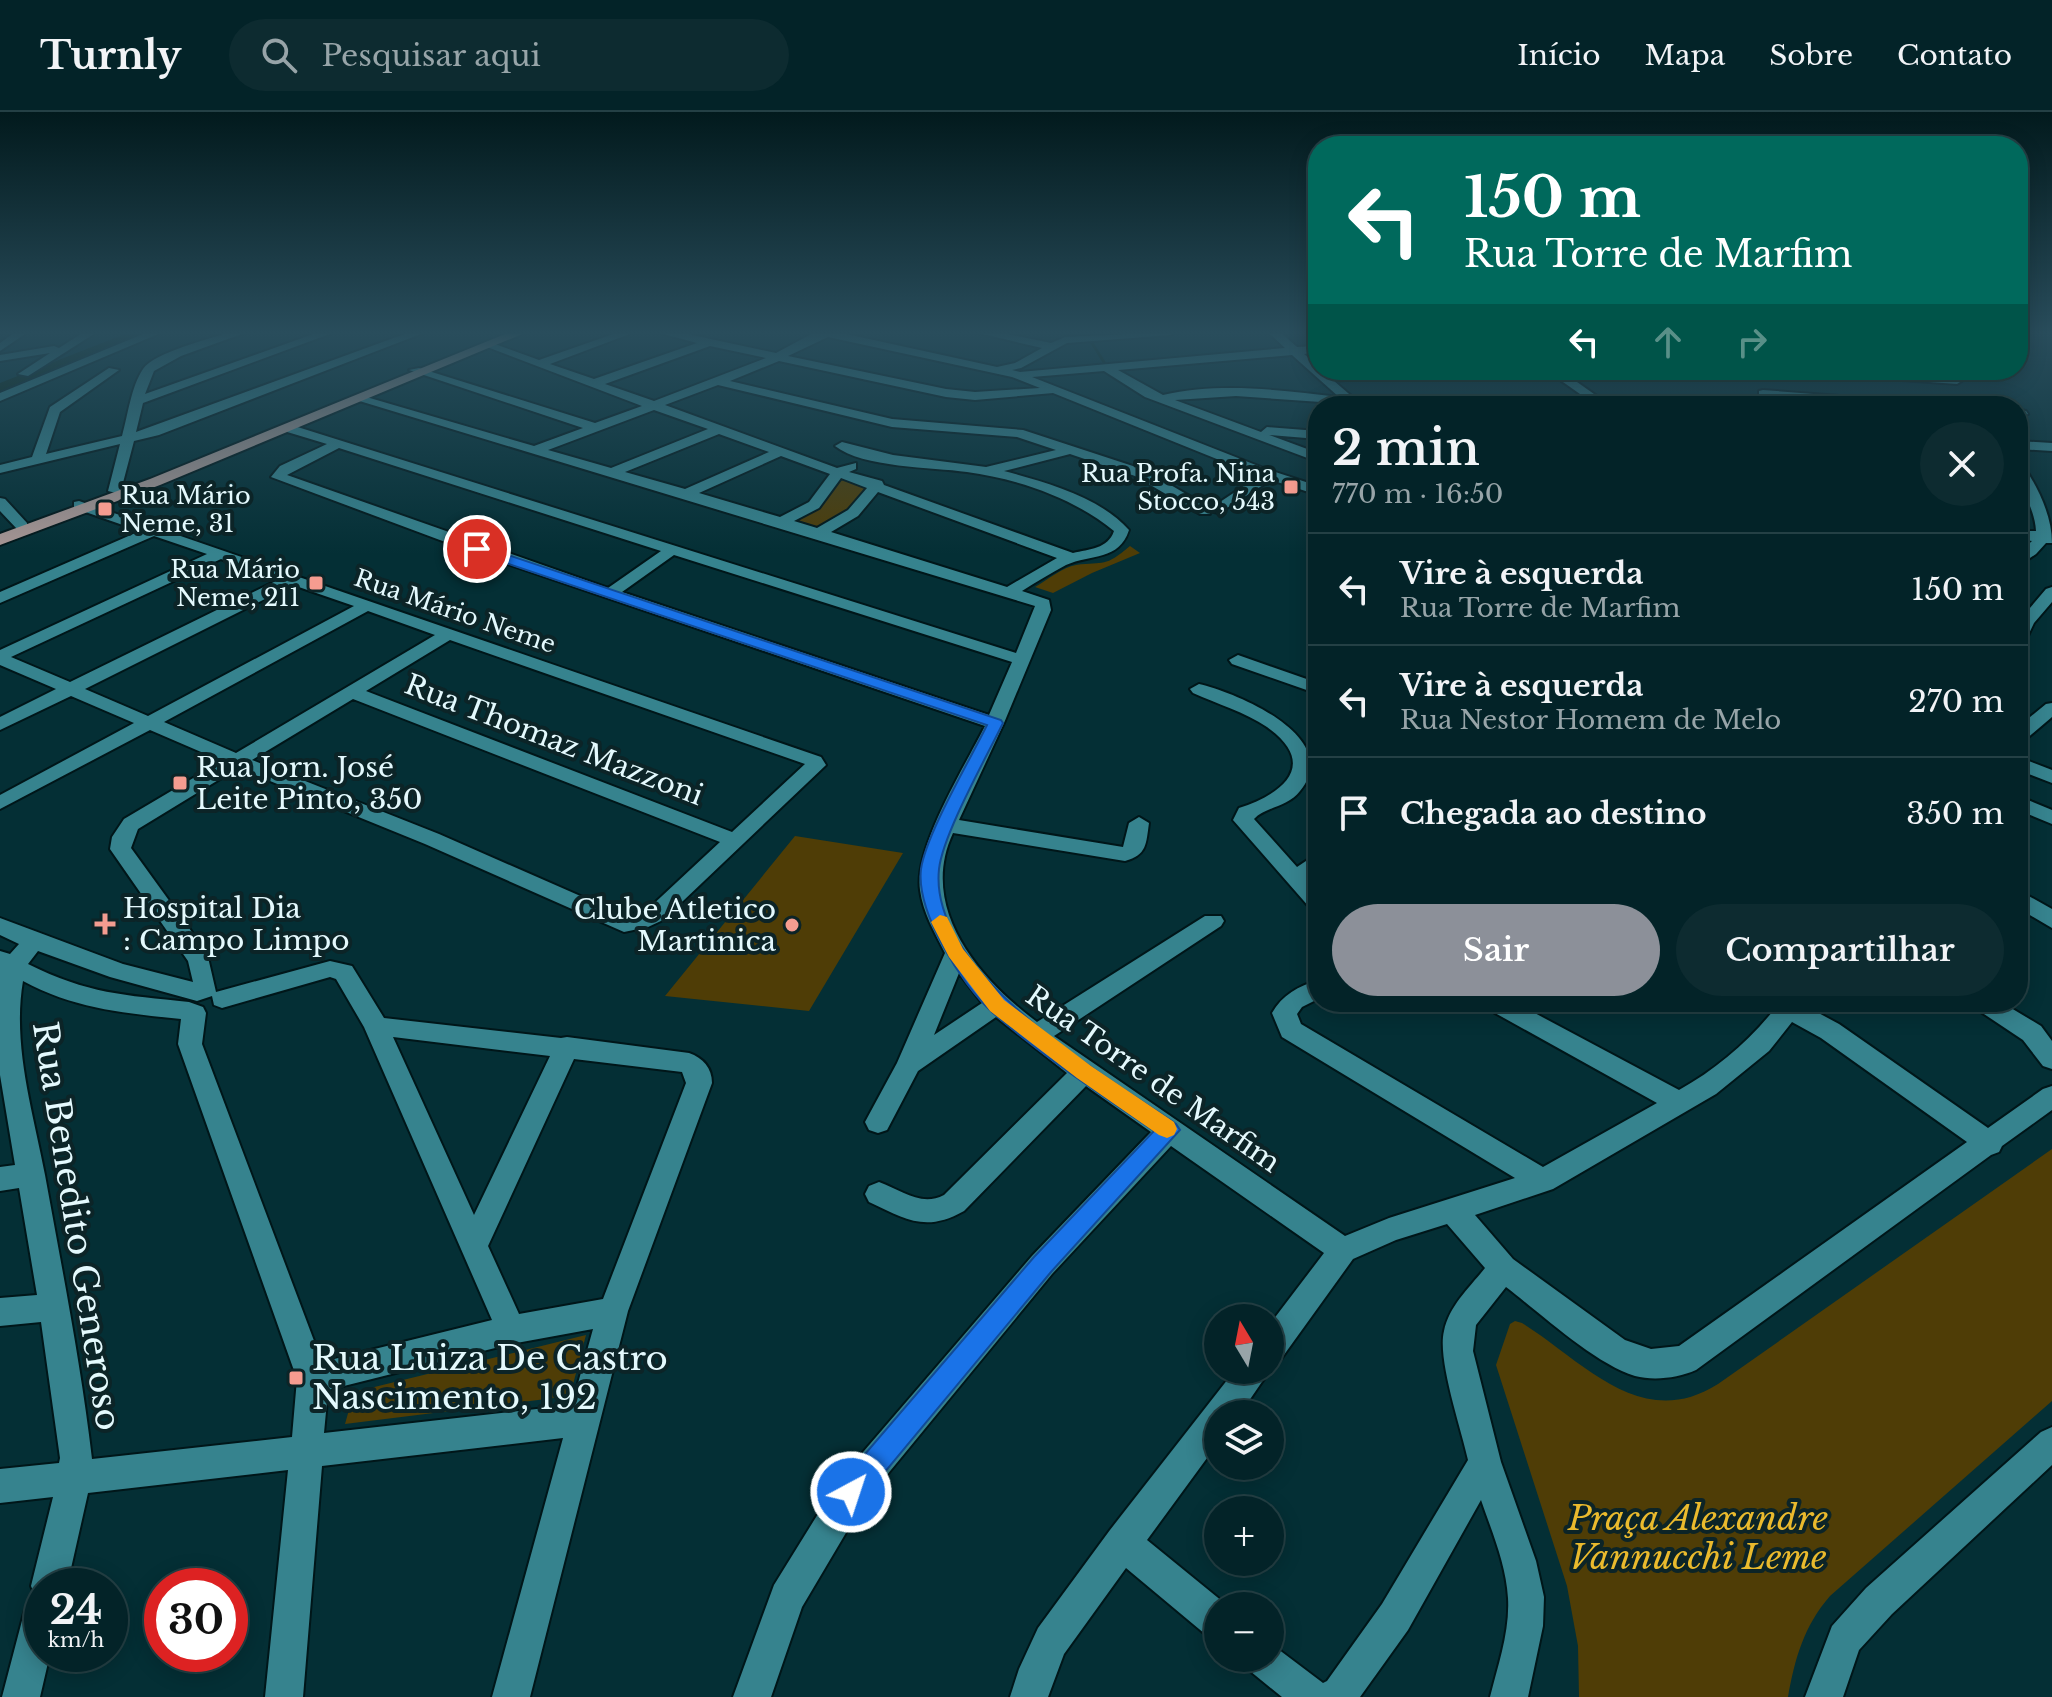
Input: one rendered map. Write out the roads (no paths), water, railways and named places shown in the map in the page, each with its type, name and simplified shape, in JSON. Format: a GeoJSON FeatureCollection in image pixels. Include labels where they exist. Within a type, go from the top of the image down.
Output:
{"type":"FeatureCollection","features":[{"type":"Feature","properties":{"kind":"main road"},"geometry":{"type":"LineString","coordinates":[[0,533],[83,507],[115,491],[330,406]]}},
{"type":"Feature","properties":{"kind":"main road"},"geometry":{"type":"LineString","coordinates":[[0,540],[342,406]]}},
{"type":"Feature","properties":{"kind":"street"},"geometry":{"type":"LineString","coordinates":[[38,459],[54,410],[62,406]]}},
{"type":"Feature","properties":{"kind":"street"},"geometry":{"type":"LineString","coordinates":[[115,491],[137,406]]}},
{"type":"Feature","properties":{"kind":"street"},"geometry":{"type":"LineString","coordinates":[[0,469],[127,440],[220,406]]}},
{"type":"Feature","properties":{"kind":"street"},"geometry":{"type":"LineString","coordinates":[[383,406],[1011,591],[1072,558],[1100,553],[1118,540],[1122,530],[1077,502],[987,471],[869,457],[842,446]]}},
{"type":"Feature","properties":{"kind":"street"},"geometry":{"type":"LineString","coordinates":[[528,406],[594,427]]}},
{"type":"Feature","properties":{"kind":"street"},"geometry":{"type":"LineString","coordinates":[[535,450],[652,406]]}},
{"type":"Feature","properties":{"kind":"street"},"geometry":{"type":"LineString","coordinates":[[658,406],[1072,558]]}},
{"type":"Feature","properties":{"kind":"street"},"geometry":{"type":"LineString","coordinates":[[820,406],[892,423]]}},
{"type":"Feature","properties":{"kind":"street"},"geometry":{"type":"LineString","coordinates":[[934,406],[1140,473],[1212,510],[1269,475]]}},
{"type":"Feature","properties":{"kind":"street"},"geometry":{"type":"LineString","coordinates":[[809,461],[892,423],[977,406]]}},
{"type":"Feature","properties":{"kind":"street"},"geometry":{"type":"LineString","coordinates":[[1096,406],[1308,488]]}},
{"type":"Feature","properties":{"kind":"street"},"geometry":{"type":"LineString","coordinates":[[1180,406],[1308,454]]}},
{"type":"Feature","properties":{"kind":"street"},"geometry":{"type":"LineString","coordinates":[[288,428],[1022,660]]}},
{"type":"Feature","properties":{"kind":"street"},"geometry":{"type":"LineString","coordinates":[[611,473],[720,429]]}},
{"type":"Feature","properties":{"kind":"street"},"geometry":{"type":"LineString","coordinates":[[1239,429],[1308,434]]}},
{"type":"Feature","properties":{"kind":"street"},"geometry":{"type":"LineString","coordinates":[[338,444],[285,469],[278,477],[609,594],[995,723]]}},
{"type":"Feature","properties":{"kind":"street"},"geometry":{"type":"LineString","coordinates":[[2028,446],[2052,447]]}},
{"type":"Feature","properties":{"kind":"street"},"geometry":{"type":"LineString","coordinates":[[987,471],[1069,450]]}},
{"type":"Feature","properties":{"kind":"street"},"geometry":{"type":"LineString","coordinates":[[686,494],[782,451]]}},
{"type":"Feature","properties":{"kind":"street"},"geometry":{"type":"LineString","coordinates":[[782,522],[814,505],[839,472],[869,457]]}},
{"type":"Feature","properties":{"kind":"street"},"geometry":{"type":"LineString","coordinates":[[819,533],[853,513],[877,484]]}},
{"type":"Feature","properties":{"kind":"street"},"geometry":{"type":"LineString","coordinates":[[2028,485],[2037,501],[2047,539],[2028,553]]}},
{"type":"Feature","properties":{"kind":"street"},"geometry":{"type":"LineString","coordinates":[[0,502],[22,526]]}},
{"type":"Feature","properties":{"kind":"street","name":"Rua Mário Neme"},"geometry":{"type":"LineString","coordinates":[[83,507],[634,696],[816,763],[736,841]]}},
{"type":"Feature","properties":{"kind":"street"},"geometry":{"type":"LineString","coordinates":[[0,598],[151,532]]}},
{"type":"Feature","properties":{"kind":"street"},"geometry":{"type":"LineString","coordinates":[[609,594],[673,549]]}},
{"type":"Feature","properties":{"kind":"street"},"geometry":{"type":"LineString","coordinates":[[0,658],[220,554]]}},
{"type":"Feature","properties":{"kind":"street"},"geometry":{"type":"LineString","coordinates":[[2028,557],[2051,559]]}},
{"type":"Feature","properties":{"kind":"street"},"geometry":{"type":"LineString","coordinates":[[0,724],[290,580]]}},
{"type":"Feature","properties":{"kind":"street","name":"Rua Torre de Marfim"},"geometry":{"type":"LineString","coordinates":[[1011,591],[1044,605],[930,869],[931,891],[938,917],[956,953],[997,1005],[1084,1072],[1343,1250]]}},
{"type":"Feature","properties":{"kind":"street"},"geometry":{"type":"LineString","coordinates":[[2028,620],[2052,592]]}},
{"type":"Feature","properties":{"kind":"street"},"geometry":{"type":"LineString","coordinates":[[0,803],[366,606]]}},
{"type":"Feature","properties":{"kind":"street"},"geometry":{"type":"LineString","coordinates":[[284,1697],[313,1379],[190,1044],[190,1031],[202,1001],[199,959],[120,849],[122,837],[131,824],[448,634]]}},
{"type":"Feature","properties":{"kind":"street"},"geometry":{"type":"LineString","coordinates":[[0,658],[238,761],[422,835],[624,924],[635,924],[655,915],[736,841]]}},
{"type":"Feature","properties":{"kind":"street"},"geometry":{"type":"LineString","coordinates":[[1238,660],[1308,685]]}},
{"type":"Feature","properties":{"kind":"street"},"geometry":{"type":"LineString","coordinates":[[1199,689],[1274,723],[1300,754],[1303,767],[1300,781],[1280,798],[1246,812],[1243,820],[1308,892]]}},
{"type":"Feature","properties":{"kind":"street","name":"Rua Thomaz Mazzoni"},"geometry":{"type":"LineString","coordinates":[[352,692],[736,841]]}},
{"type":"Feature","properties":{"kind":"street"},"geometry":{"type":"LineString","coordinates":[[2028,728],[2052,708]]}},
{"type":"Feature","properties":{"kind":"street"},"geometry":{"type":"LineString","coordinates":[[2028,767],[2052,777]]}},
{"type":"Feature","properties":{"kind":"street"},"geometry":{"type":"LineString","coordinates":[[2028,807],[2052,818]]}},
{"type":"Feature","properties":{"kind":"street"},"geometry":{"type":"LineString","coordinates":[[947,825],[1125,854],[1135,850],[1139,823]]}},
{"type":"Feature","properties":{"kind":"street"},"geometry":{"type":"LineString","coordinates":[[1296,879],[1308,869]]}},
{"type":"Feature","properties":{"kind":"street"},"geometry":{"type":"LineString","coordinates":[[2028,904],[2052,920]]}},
{"type":"Feature","properties":{"kind":"street"},"geometry":{"type":"LineString","coordinates":[[1036,1035],[1213,921]]}},
{"type":"Feature","properties":{"kind":"street"},"geometry":{"type":"LineString","coordinates":[[0,926],[118,971],[169,983],[202,1001]]}},
{"type":"Feature","properties":{"kind":"street","name":"Rua Benedito Generoso"},"geometry":{"type":"LineString","coordinates":[[33,941],[7,962],[6,1066],[31,1175],[74,1433],[74,1480],[53,1568]]}},
{"type":"Feature","properties":{"kind":"street"},"geometry":{"type":"LineString","coordinates":[[878,1122],[909,1064],[956,953]]}},
{"type":"Feature","properties":{"kind":"street"},"geometry":{"type":"LineString","coordinates":[[169,983],[189,971],[199,959]]}},
{"type":"Feature","properties":{"kind":"street"},"geometry":{"type":"LineString","coordinates":[[7,962],[52,986],[96,1001],[202,1001],[330,969],[344,972],[376,1026],[511,1330]]}},
{"type":"Feature","properties":{"kind":"street"},"geometry":{"type":"LineString","coordinates":[[1308,995],[1288,1006],[1284,1013],[1291,1030],[1543,1181]]}},
{"type":"Feature","properties":{"kind":"street"},"geometry":{"type":"LineString","coordinates":[[909,1064],[997,1005]]}},
{"type":"Feature","properties":{"kind":"street"},"geometry":{"type":"LineString","coordinates":[[1512,1012],[1680,1103]]}},
{"type":"Feature","properties":{"kind":"street"},"geometry":{"type":"LineString","coordinates":[[1284,1330],[1343,1250],[1389,1230],[1543,1181],[1707,1087],[1760,1044],[1779,1012]]}},
{"type":"Feature","properties":{"kind":"street"},"geometry":{"type":"LineString","coordinates":[[1796,1012],[1830,1031],[1990,1144]]}},
{"type":"Feature","properties":{"kind":"street"},"geometry":{"type":"LineString","coordinates":[[1999,1012],[2032,1033],[2052,1059]]}},
{"type":"Feature","properties":{"kind":"street"},"geometry":{"type":"LineString","coordinates":[[376,1026],[567,1046],[689,1063],[699,1074],[699,1083],[613,1311],[511,1697]]}},
{"type":"Feature","properties":{"kind":"street"},"geometry":{"type":"LineString","coordinates":[[473,1248],[567,1046]]}},
{"type":"Feature","properties":{"kind":"street"},"geometry":{"type":"LineString","coordinates":[[879,1194],[923,1213],[943,1210],[954,1203],[1084,1072]]}},
{"type":"Feature","properties":{"kind":"street"},"geometry":{"type":"LineString","coordinates":[[1452,1209],[1503,1268],[1564,1315],[1635,1361],[1651,1364],[1677,1362],[1685,1360],[1990,1144],[2052,1096]]}},
{"type":"Feature","properties":{"kind":"street"},"geometry":{"type":"LineString","coordinates":[[752,1697],[787,1598],[851,1492],[1042,1265],[1169,1130]]}},
{"type":"Feature","properties":{"kind":"street"},"geometry":{"type":"LineString","coordinates":[[0,1179],[31,1175]]}},
{"type":"Feature","properties":{"kind":"street"},"geometry":{"type":"LineString","coordinates":[[1503,1268],[1465,1316],[1459,1330],[1458,1351],[1485,1462],[1519,1561],[1526,1597],[1525,1626],[1509,1697]]}},
{"type":"Feature","properties":{"kind":"street"},"geometry":{"type":"LineString","coordinates":[[0,1312],[53,1307]]}},
{"type":"Feature","properties":{"kind":"street"},"geometry":{"type":"LineString","coordinates":[[313,1379],[511,1330],[613,1311]]}},
{"type":"Feature","properties":{"kind":"street"},"geometry":{"type":"LineString","coordinates":[[1231,1400],[1243,1384]]}},
{"type":"Feature","properties":{"kind":"street"},"geometry":{"type":"LineString","coordinates":[[0,1486],[583,1420]]}},
{"type":"Feature","properties":{"kind":"street"},"geometry":{"type":"LineString","coordinates":[[1029,1697],[1037,1669],[1051,1641],[1204,1435]]}},
{"type":"Feature","properties":{"kind":"street"},"geometry":{"type":"LineString","coordinates":[[1824,1697],[1845,1639],[1879,1601],[2052,1443]]}},
{"type":"Feature","properties":{"kind":"street"},"geometry":{"type":"LineString","coordinates":[[1335,1697],[1395,1617],[1485,1462]]}},
{"type":"Feature","properties":{"kind":"street"},"geometry":{"type":"LineString","coordinates":[[1122,1542],[1204,1609]]}},
{"type":"Feature","properties":{"kind":"street"},"geometry":{"type":"LineString","coordinates":[[21,1697],[27,1672]]}},
{"type":"Feature","properties":{"kind":"street"},"geometry":{"type":"LineString","coordinates":[[1280,1672],[1311,1697]]}},
{"type":"Feature","properties":{"kind":"waterway"},"geometry":{"type":"LineString","coordinates":[[2028,800],[2033,803]]}},
{"type":"Feature","properties":{"kind":"place","name":"Rua Profa. Nina Stocco, 543"},"geometry":{"type":"Point","coordinates":[1291,487]}},
{"type":"Feature","properties":{"kind":"place","name":"Rua Mário Neme, 31"},"geometry":{"type":"Point","coordinates":[105,509]}},
{"type":"Feature","properties":{"kind":"place","name":"Rua Mário Neme, 211"},"geometry":{"type":"Point","coordinates":[316,583]}},
{"type":"Feature","properties":{"kind":"place","name":"Rua Jorn. José Leite Pinto, 350"},"geometry":{"type":"Point","coordinates":[180,783]}},
{"type":"Feature","properties":{"kind":"place","name":"Hospital Dia : Campo Limpo"},"geometry":{"type":"Point","coordinates":[105,924]}},
{"type":"Feature","properties":{"kind":"place","name":"Clube Atletico Martinica"},"geometry":{"type":"Point","coordinates":[792,925]}},
{"type":"Feature","properties":{"kind":"place","name":"Rua Luiza De Castro Nascimento, 192"},"geometry":{"type":"Point","coordinates":[296,1378]}},
{"type":"Feature","properties":{"kind":"park label","name":"Praça Alexandre Vannucchi Leme"},"geometry":{"type":"Point","coordinates":[1698,1538]}}]}
